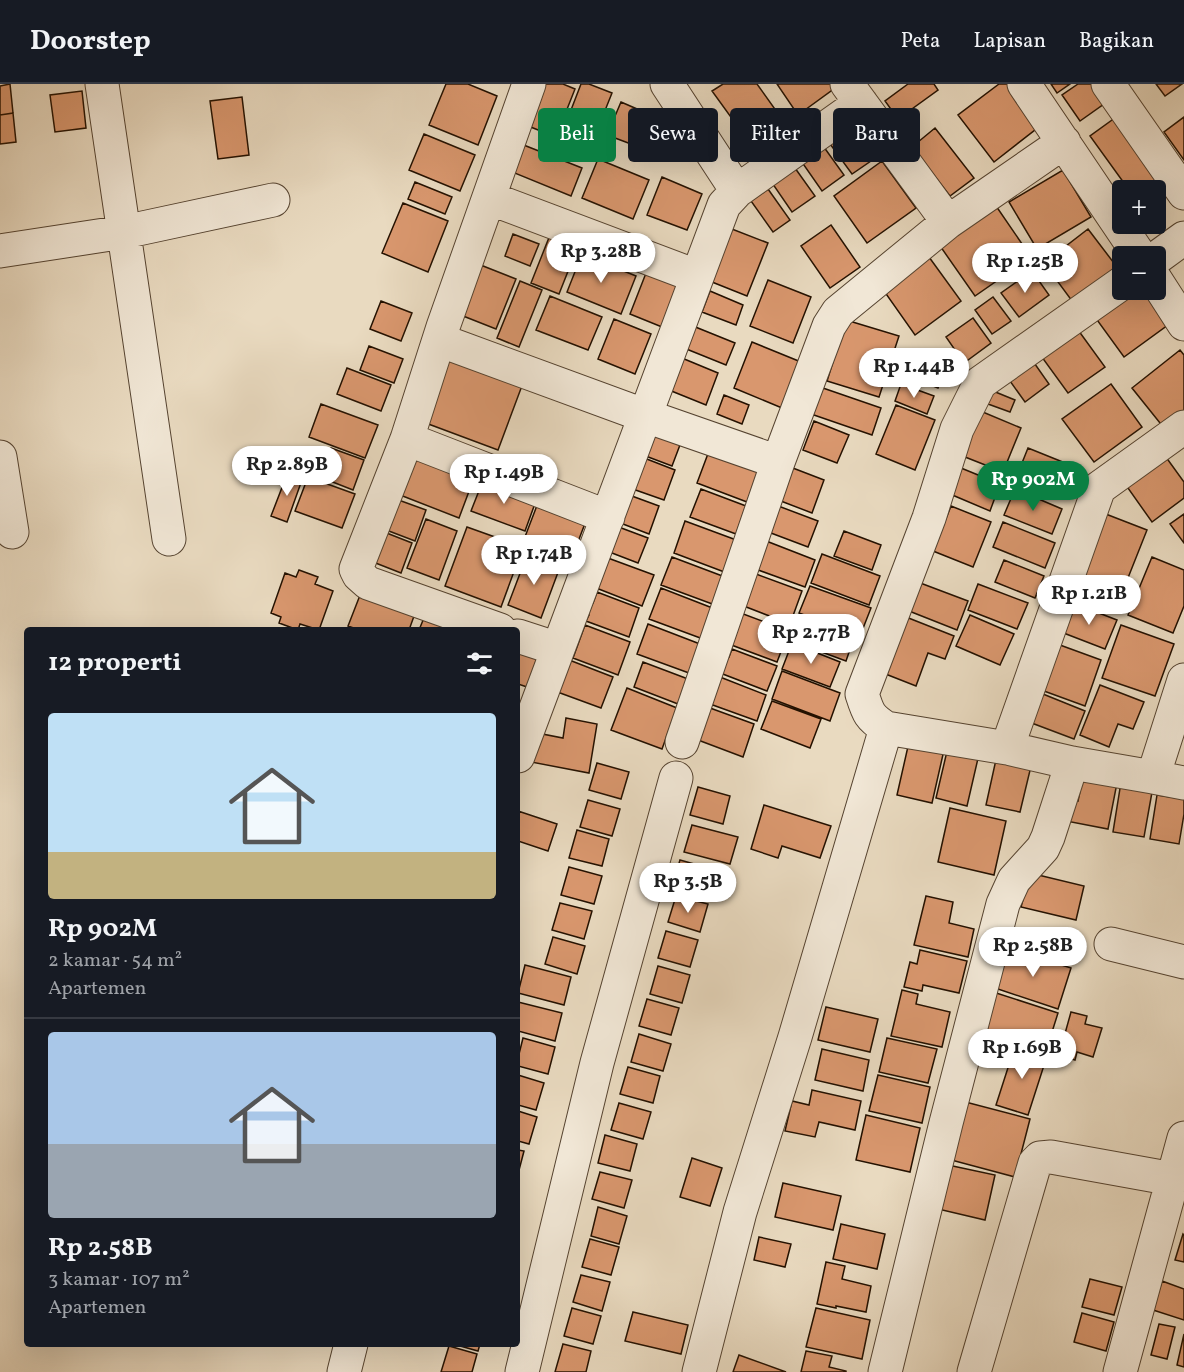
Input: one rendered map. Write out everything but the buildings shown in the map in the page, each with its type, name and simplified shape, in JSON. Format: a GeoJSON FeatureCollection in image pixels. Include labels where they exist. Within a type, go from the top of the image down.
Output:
{"type":"FeatureCollection","features":[{"type":"Feature","properties":{"kind":"street"},"geometry":{"type":"LineString","coordinates":[[102,84],[169,539]]}},
{"type":"Feature","properties":{"kind":"street"},"geometry":{"type":"LineString","coordinates":[[492,627],[368,583],[358,575],[356,569],[407,439],[439,340],[529,84]]}},
{"type":"Feature","properties":{"kind":"street"},"geometry":{"type":"LineString","coordinates":[[667,84],[737,191]]}},
{"type":"Feature","properties":{"kind":"street"},"geometry":{"type":"LineString","coordinates":[[1024,84],[1133,246]]}},
{"type":"Feature","properties":{"kind":"street"},"geometry":{"type":"LineString","coordinates":[[1115,86],[1184,193]]}},
{"type":"Feature","properties":{"kind":"street"},"geometry":{"type":"LineString","coordinates":[[520,751],[724,205],[737,191],[854,93],[948,222]]}},
{"type":"Feature","properties":{"kind":"street"},"geometry":{"type":"LineString","coordinates":[[682,742],[778,462],[829,326],[838,312],[948,222],[1064,142]]}},
{"type":"Feature","properties":{"kind":"street"},"geometry":{"type":"LineString","coordinates":[[489,198],[696,276]]}},
{"type":"Feature","properties":{"kind":"street"},"geometry":{"type":"LineString","coordinates":[[0,251],[124,232],[273,200]]}},
{"type":"Feature","properties":{"kind":"street"},"geometry":{"type":"LineString","coordinates":[[1166,252],[1184,238]]}},
{"type":"Feature","properties":{"kind":"street"},"geometry":{"type":"LineString","coordinates":[[1112,290],[980,382],[957,429],[929,518],[862,694],[873,720],[886,728],[1007,748],[1072,763],[1169,780],[1184,680]]}},
{"type":"Feature","properties":{"kind":"street"},"geometry":{"type":"LineString","coordinates":[[1166,296],[1184,324]]}},
{"type":"Feature","properties":{"kind":"street"},"geometry":{"type":"LineString","coordinates":[[439,340],[778,462]]}},
{"type":"Feature","properties":{"kind":"street"},"geometry":{"type":"LineString","coordinates":[[1007,748],[1098,488],[1184,427]]}},
{"type":"Feature","properties":{"kind":"street"},"geometry":{"type":"LineString","coordinates":[[407,439],[608,517]]}},
{"type":"Feature","properties":{"kind":"street"},"geometry":{"type":"LineString","coordinates":[[0,457],[12,532]]}},
{"type":"Feature","properties":{"kind":"street"},"geometry":{"type":"LineString","coordinates":[[520,637],[558,649]]}},
{"type":"Feature","properties":{"kind":"street"},"geometry":{"type":"LineString","coordinates":[[699,1372],[740,1212],[795,1037],[886,728]]}},
{"type":"Feature","properties":{"kind":"street"},"geometry":{"type":"LineString","coordinates":[[885,1372],[1003,904],[1014,880],[1043,848],[1072,763]]}},
{"type":"Feature","properties":{"kind":"street"},"geometry":{"type":"LineString","coordinates":[[522,1372],[597,1063],[676,778]]}},
{"type":"Feature","properties":{"kind":"street"},"geometry":{"type":"LineString","coordinates":[[1111,944],[1184,962]]}},
{"type":"Feature","properties":{"kind":"street"},"geometry":{"type":"LineString","coordinates":[[1120,1372],[1184,1138]]}},
{"type":"Feature","properties":{"kind":"street"},"geometry":{"type":"LineString","coordinates":[[974,1372],[1035,1163],[1040,1158],[1051,1157],[1173,1179]]}},
{"type":"Feature","properties":{"kind":"street"},"geometry":{"type":"LineString","coordinates":[[344,1372],[350,1347]]}}]}
